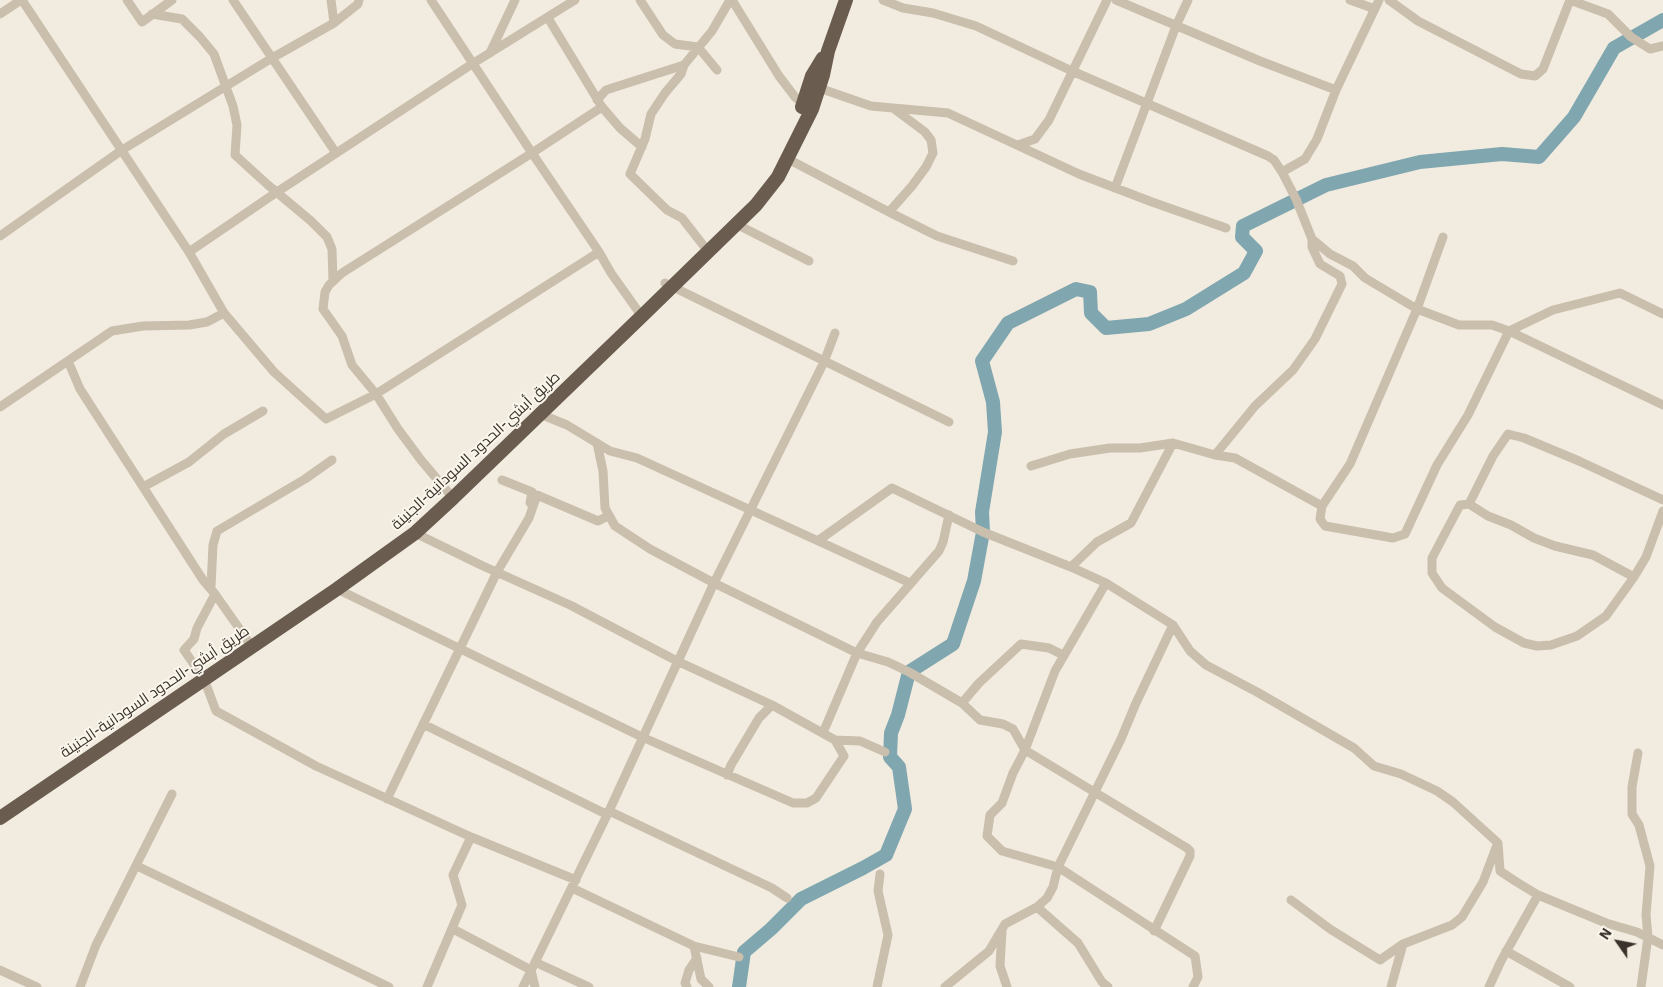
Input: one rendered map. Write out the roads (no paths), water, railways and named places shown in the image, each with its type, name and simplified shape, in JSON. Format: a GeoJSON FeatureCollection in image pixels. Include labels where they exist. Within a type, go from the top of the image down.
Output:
{"type":"FeatureCollection","features":[{"type":"Feature","properties":{"kind":"highway"},"geometry":{"type":"LineString","coordinates":[[808,107],[812,76],[828,51],[842,3]]}},
{"type":"Feature","properties":{"kind":"highway","name":"طريق أبشي-الحدود السودانية-الجنينة"},"geometry":{"type":"LineString","coordinates":[[0,818],[202,676],[338,589],[385,551],[415,533],[496,452],[540,414],[642,316],[668,284],[736,224],[769,189],[819,88],[828,51]]}},
{"type":"Feature","properties":{"kind":"highway"},"geometry":{"type":"LineString","coordinates":[[496,452],[638,311],[668,284],[703,245],[750,200],[785,158]]}},
{"type":"Feature","properties":{"kind":"highway"},"geometry":{"type":"LineString","coordinates":[[0,807],[202,676],[248,641],[385,551],[409,528],[451,496]]}},
{"type":"Feature","properties":{"kind":"street"},"geometry":{"type":"LineString","coordinates":[[0,14],[21,0],[189,252],[224,313],[274,372],[326,419],[376,394],[600,252]]}},
{"type":"Feature","properties":{"kind":"street"},"geometry":{"type":"LineString","coordinates":[[127,0],[142,22],[172,0]]}},
{"type":"Feature","properties":{"kind":"street"},"geometry":{"type":"LineString","coordinates":[[233,0],[336,154]]}},
{"type":"Feature","properties":{"kind":"street"},"geometry":{"type":"LineString","coordinates":[[331,0],[334,23]]}},
{"type":"Feature","properties":{"kind":"street"},"geometry":{"type":"LineString","coordinates":[[0,236],[122,150],[272,58],[334,23],[358,4],[359,0]]}},
{"type":"Feature","properties":{"kind":"street"},"geometry":{"type":"LineString","coordinates":[[431,0],[638,311]]}},
{"type":"Feature","properties":{"kind":"street"},"geometry":{"type":"LineString","coordinates":[[490,53],[515,0]]}},
{"type":"Feature","properties":{"kind":"street"},"geometry":{"type":"LineString","coordinates":[[189,252],[472,64],[575,0]]}},
{"type":"Feature","properties":{"kind":"street"},"geometry":{"type":"LineString","coordinates":[[640,0],[663,34],[675,44],[698,47],[718,70]]}},
{"type":"Feature","properties":{"kind":"street"},"geometry":{"type":"LineString","coordinates":[[703,245],[682,218],[667,210],[630,174],[645,139],[651,114],[681,74],[684,65],[712,31],[731,0],[778,76],[808,107]]}},
{"type":"Feature","properties":{"kind":"street"},"geometry":{"type":"LineString","coordinates":[[883,0],[902,8],[932,12],[976,26],[1072,71],[1274,160],[1296,199],[1312,239],[1312,247],[1320,264],[1340,276],[1342,284],[1315,339],[1294,370],[1255,406],[1215,454]]}},
{"type":"Feature","properties":{"kind":"street"},"geometry":{"type":"LineString","coordinates":[[1018,145],[1036,140],[1049,120],[1107,0]]}},
{"type":"Feature","properties":{"kind":"street"},"geometry":{"type":"LineString","coordinates":[[1116,0],[1260,61],[1336,90]]}},
{"type":"Feature","properties":{"kind":"street"},"geometry":{"type":"LineString","coordinates":[[1115,188],[1176,26],[1188,0]]}},
{"type":"Feature","properties":{"kind":"street"},"geometry":{"type":"LineString","coordinates":[[1350,0],[1375,9]]}},
{"type":"Feature","properties":{"kind":"street"},"geometry":{"type":"LineString","coordinates":[[1282,172],[1305,159],[1317,139],[1336,90],[1379,0]]}},
{"type":"Feature","properties":{"kind":"street"},"geometry":{"type":"LineString","coordinates":[[1389,0],[1418,21],[1521,74],[1535,76],[1543,68],[1570,0],[1608,14],[1631,37],[1650,49],[1663,46]]}},
{"type":"Feature","properties":{"kind":"street"},"geometry":{"type":"LineString","coordinates":[[152,14],[182,19],[214,54],[234,106],[237,124],[235,155],[327,237],[332,249],[333,280]]}},
{"type":"Feature","properties":{"kind":"street"},"geometry":{"type":"LineString","coordinates":[[548,18],[600,103],[620,128],[642,146]]}},
{"type":"Feature","properties":{"kind":"street"},"geometry":{"type":"LineString","coordinates":[[451,496],[398,429],[376,394],[352,365],[342,336],[323,309],[325,292],[333,280],[342,273],[532,153],[600,103],[606,90],[684,65]]}},
{"type":"Feature","properties":{"kind":"street"},"geometry":{"type":"LineString","coordinates":[[819,88],[871,106],[948,113],[1079,174],[1226,228]]}},
{"type":"Feature","properties":{"kind":"street"},"geometry":{"type":"LineString","coordinates":[[889,212],[926,167],[933,152],[931,140],[925,132],[893,107]]}},
{"type":"Feature","properties":{"kind":"street"},"geometry":{"type":"LineString","coordinates":[[785,158],[937,236],[1013,261]]}},
{"type":"Feature","properties":{"kind":"street"},"geometry":{"type":"LineString","coordinates":[[736,224],[809,261]]}},
{"type":"Feature","properties":{"kind":"street"},"geometry":{"type":"LineString","coordinates":[[1443,238],[1417,309],[1350,464],[1322,506],[1320,519],[1325,526],[1393,538],[1405,534],[1437,465],[1468,415],[1509,331],[1553,310],[1620,294],[1663,314]]}},
{"type":"Feature","properties":{"kind":"street"},"geometry":{"type":"LineString","coordinates":[[1312,239],[1330,254],[1353,266],[1364,278],[1417,309],[1459,325],[1492,325],[1509,331],[1663,405]]}},
{"type":"Feature","properties":{"kind":"street"},"geometry":{"type":"LineString","coordinates":[[668,284],[949,422]]}},
{"type":"Feature","properties":{"kind":"street"},"geometry":{"type":"LineString","coordinates":[[0,407],[112,331],[143,326],[190,325],[207,322],[224,313]]}},
{"type":"Feature","properties":{"kind":"street"},"geometry":{"type":"LineString","coordinates":[[523,987],[574,884],[714,583],[824,362],[835,333]]}},
{"type":"Feature","properties":{"kind":"street"},"geometry":{"type":"LineString","coordinates":[[68,361],[80,389],[203,580],[213,591],[248,641]]}},
{"type":"Feature","properties":{"kind":"street"},"geometry":{"type":"LineString","coordinates":[[143,487],[189,462],[224,434],[263,411]]}},
{"type":"Feature","properties":{"kind":"street"},"geometry":{"type":"LineString","coordinates":[[540,414],[567,425],[610,450],[637,458],[752,509],[910,583]]}},
{"type":"Feature","properties":{"kind":"street"},"geometry":{"type":"LineString","coordinates":[[1469,504],[1493,456],[1508,434],[1524,438],[1579,461],[1663,500]]}},
{"type":"Feature","properties":{"kind":"street"},"geometry":{"type":"LineString","coordinates":[[597,443],[603,471],[605,508],[615,526],[650,549],[714,583],[857,653],[888,662],[962,703],[980,720],[1003,724],[1013,730],[1025,750],[1190,851],[1190,856],[1154,931]]}},
{"type":"Feature","properties":{"kind":"street"},"geometry":{"type":"LineString","coordinates":[[1032,466],[1070,454],[1110,448],[1140,448],[1173,443],[1234,458],[1322,506]]}},
{"type":"Feature","properties":{"kind":"street"},"geometry":{"type":"LineString","coordinates":[[1071,567],[1097,542],[1131,523],[1173,443]]}},
{"type":"Feature","properties":{"kind":"street"},"geometry":{"type":"LineString","coordinates":[[332,460],[217,531],[213,545],[213,591],[194,639],[184,650],[202,676],[216,711],[316,766],[574,884],[694,946],[739,957]]}},
{"type":"Feature","properties":{"kind":"street"},"geometry":{"type":"LineString","coordinates":[[502,480],[532,492],[527,512],[515,542]]}},
{"type":"Feature","properties":{"kind":"street"},"geometry":{"type":"LineString","coordinates":[[819,540],[892,488],[983,532],[1106,583],[1173,625],[1190,651],[1206,666],[1257,692],[1354,748],[1374,766],[1402,774],[1437,791],[1453,802],[1498,843],[1500,871],[1538,895],[1606,923],[1637,932],[1663,945]]}},
{"type":"Feature","properties":{"kind":"street"},"geometry":{"type":"LineString","coordinates":[[387,798],[497,572],[529,518],[537,495],[598,521],[608,516]]}},
{"type":"Feature","properties":{"kind":"street"},"geometry":{"type":"LineString","coordinates":[[1634,577],[1593,555],[1554,546],[1534,538],[1511,525],[1488,516],[1469,504],[1460,505],[1432,558],[1432,573],[1442,588],[1476,614],[1524,643],[1537,646],[1551,645],[1577,636],[1606,616],[1634,577],[1646,557],[1663,510]]}},
{"type":"Feature","properties":{"kind":"street"},"geometry":{"type":"LineString","coordinates":[[825,728],[857,653],[877,622],[939,551],[949,515]]}},
{"type":"Feature","properties":{"kind":"street"},"geometry":{"type":"LineString","coordinates":[[415,533],[570,605],[677,661],[772,705],[835,740],[860,741],[885,752]]}},
{"type":"Feature","properties":{"kind":"street"},"geometry":{"type":"LineString","coordinates":[[1106,583],[1055,670],[1025,750],[1002,803],[990,815],[987,836],[1002,851],[1058,867],[1195,956],[1198,977],[1193,987]]}},
{"type":"Feature","properties":{"kind":"street"},"geometry":{"type":"LineString","coordinates":[[338,589],[642,737],[792,803],[806,803],[816,798],[844,756],[835,740]]}},
{"type":"Feature","properties":{"kind":"street"},"geometry":{"type":"LineString","coordinates":[[945,987],[989,951],[1005,924],[1037,906],[1047,898],[1053,887],[1058,867],[1121,739],[1173,625]]}},
{"type":"Feature","properties":{"kind":"street"},"geometry":{"type":"LineString","coordinates":[[962,703],[979,683],[1021,644],[1049,648],[1063,655]]}},
{"type":"Feature","properties":{"kind":"street"},"geometry":{"type":"LineString","coordinates":[[728,775],[731,765],[759,718],[772,705]]}},
{"type":"Feature","properties":{"kind":"street"},"geometry":{"type":"LineString","coordinates":[[423,724],[772,888],[787,898]]}},
{"type":"Feature","properties":{"kind":"street"},"geometry":{"type":"LineString","coordinates":[[1638,753],[1632,788],[1632,814],[1639,825],[1650,866],[1646,915],[1648,937],[1641,987]]}},
{"type":"Feature","properties":{"kind":"street"},"geometry":{"type":"LineString","coordinates":[[80,987],[96,945],[172,794]]}},
{"type":"Feature","properties":{"kind":"street"},"geometry":{"type":"LineString","coordinates":[[427,987],[462,905],[453,875],[471,837]]}},
{"type":"Feature","properties":{"kind":"street"},"geometry":{"type":"LineString","coordinates":[[1291,900],[1330,929],[1380,960],[1403,944],[1452,925],[1462,917],[1483,882],[1498,843]]}},
{"type":"Feature","properties":{"kind":"street"},"geometry":{"type":"LineString","coordinates":[[137,866],[389,987]]}},
{"type":"Feature","properties":{"kind":"street"},"geometry":{"type":"LineString","coordinates":[[877,987],[888,934],[878,891],[880,874]]}},
{"type":"Feature","properties":{"kind":"street"},"geometry":{"type":"LineString","coordinates":[[1489,987],[1506,951],[1538,895]]}},
{"type":"Feature","properties":{"kind":"street"},"geometry":{"type":"LineString","coordinates":[[1037,906],[1078,943],[1102,982],[1108,987]]}},
{"type":"Feature","properties":{"kind":"street"},"geometry":{"type":"LineString","coordinates":[[453,929],[533,966],[589,987]]}},
{"type":"Feature","properties":{"kind":"street"},"geometry":{"type":"LineString","coordinates":[[1002,929],[1000,966],[1007,987]]}},
{"type":"Feature","properties":{"kind":"street"},"geometry":{"type":"LineString","coordinates":[[1391,987],[1403,944]]}},
{"type":"Feature","properties":{"kind":"street"},"geometry":{"type":"LineString","coordinates":[[694,946],[701,979],[709,987]]}},
{"type":"Feature","properties":{"kind":"street"},"geometry":{"type":"LineString","coordinates":[[1506,951],[1570,987]]}},
{"type":"Feature","properties":{"kind":"street"},"geometry":{"type":"LineString","coordinates":[[687,987],[685,983],[689,970],[697,958]]}},
{"type":"Feature","properties":{"kind":"street"},"geometry":{"type":"LineString","coordinates":[[533,966],[535,987]]}},
{"type":"Feature","properties":{"kind":"street"},"geometry":{"type":"LineString","coordinates":[[0,970],[37,987]]}},
{"type":"Feature","properties":{"kind":"waterway"},"geometry":{"type":"LineString","coordinates":[[739,987],[744,952],[771,929],[801,899],[886,855],[905,809],[899,767],[890,757],[891,733],[898,715],[909,672],[953,644],[974,581],[983,532],[982,512],[995,432],[993,402],[982,361],[1008,323],[1076,289],[1090,292],[1091,313],[1106,328],[1149,324],[1186,309],[1244,273],[1256,251],[1242,237],[1243,226],[1326,185],[1420,162],[1502,154],[1539,157],[1574,117],[1614,48],[1663,20]]}}]}
